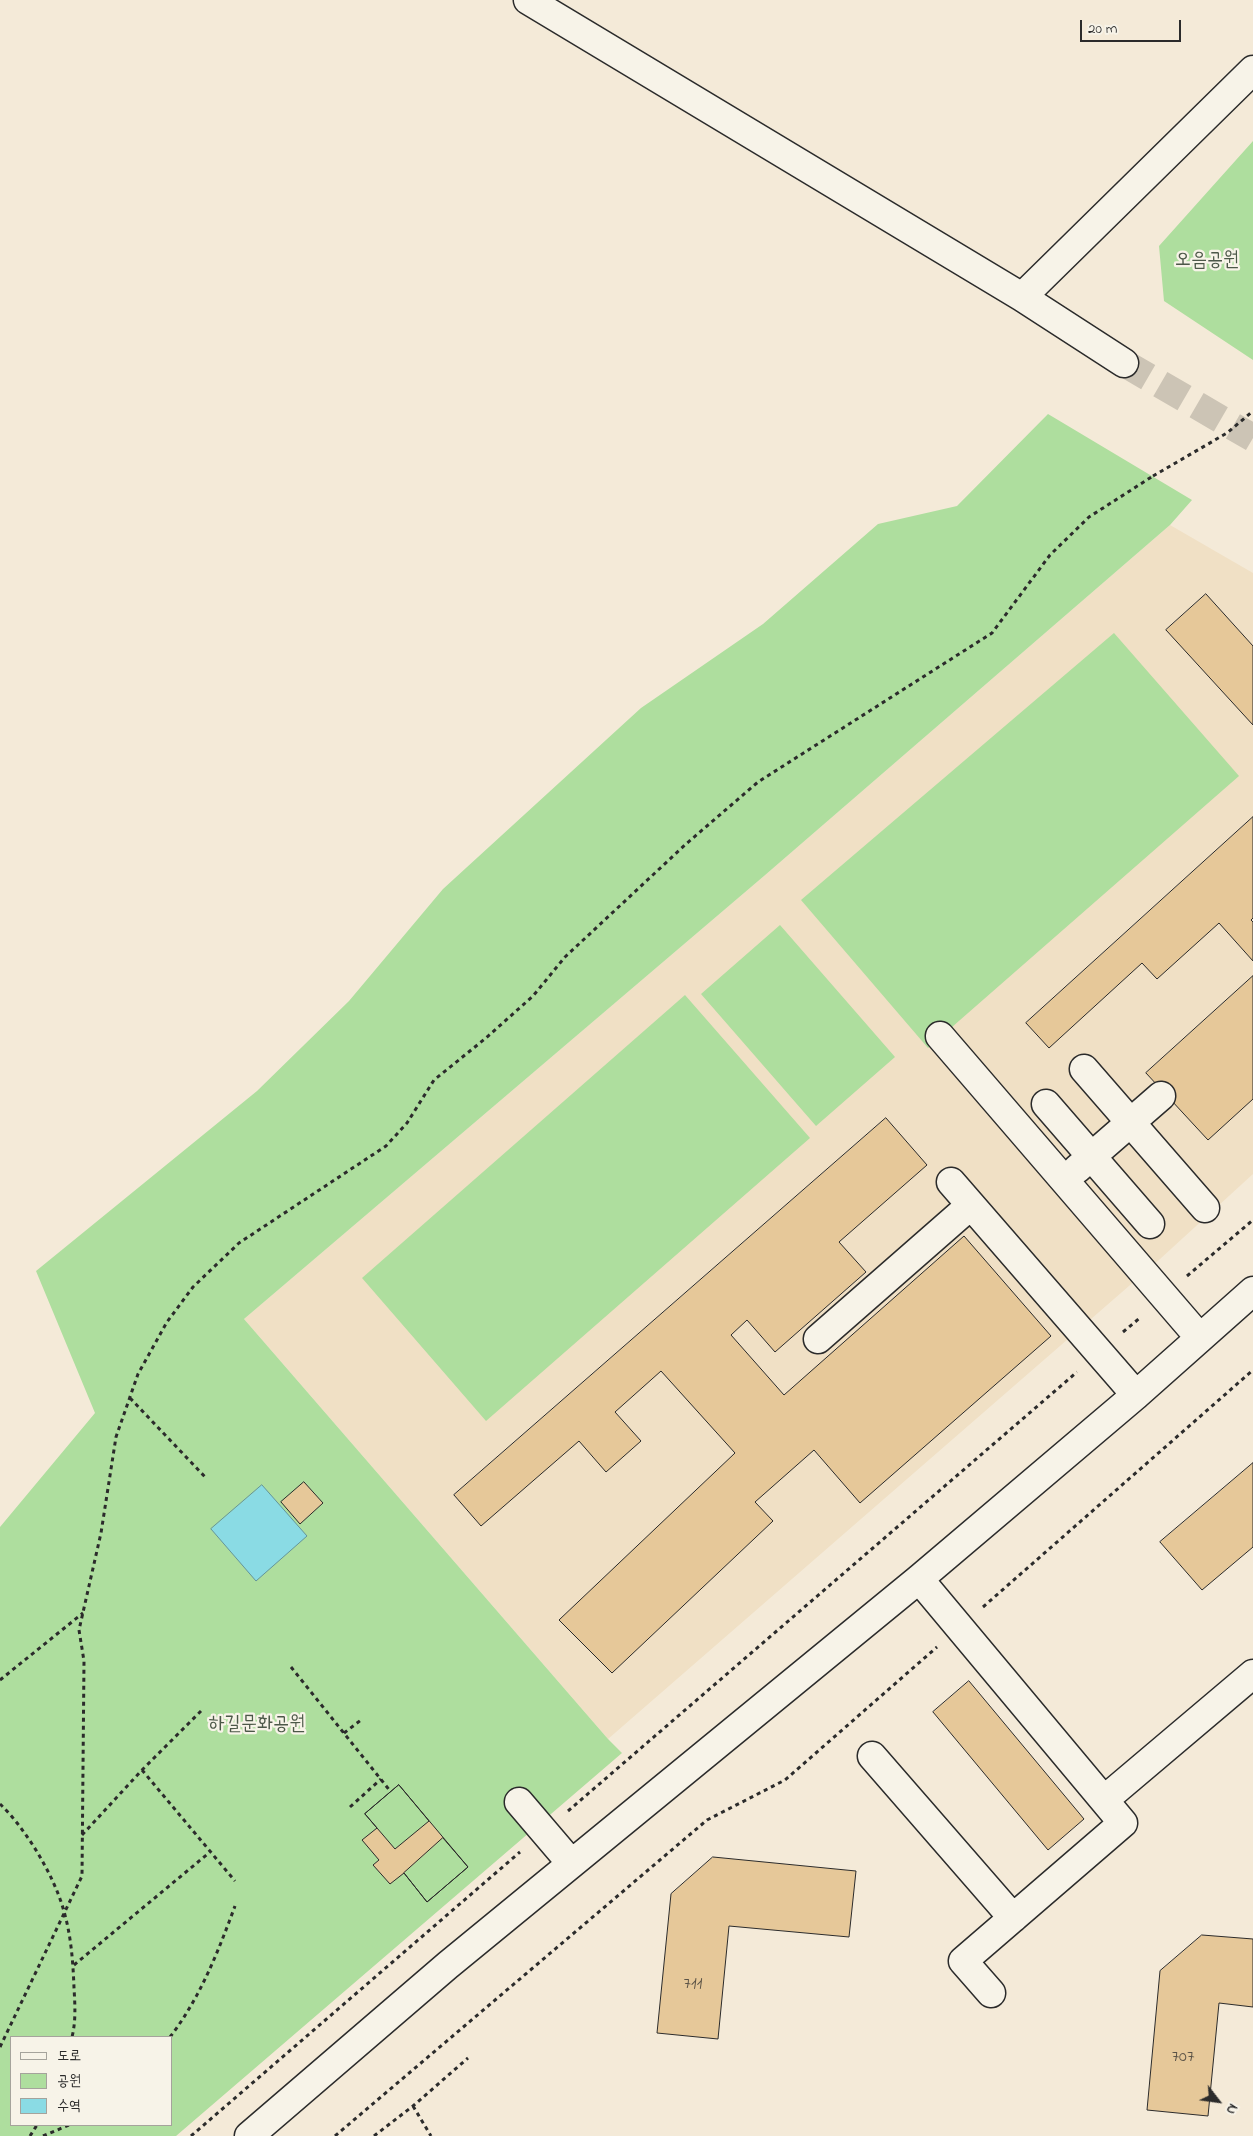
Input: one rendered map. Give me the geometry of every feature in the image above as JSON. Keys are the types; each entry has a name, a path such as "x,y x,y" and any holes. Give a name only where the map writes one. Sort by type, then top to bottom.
{"street":[{"path":"528,0 1022,296 1124,363"},
{"path":"1022,296 1253,70"},
{"path":"940,1036 1200,1338"},
{"path":"1084,1069 1205,1208"},
{"path":"1063,1181 1160,1096"},
{"path":"1046,1104 1150,1224"},
{"path":"951,1182 1136,1395"},
{"path":"818,1339 971,1205"},
{"path":"249,2136 434,1976 919,1579 1136,1395 1253,1291"},
{"path":"919,1579 1123,1823 963,1961 991,1994"},
{"path":"1104,1800 1253,1674"},
{"path":"872,1756 1012,1918"},
{"path":"519,1802 571,1863"}],"path":[{"path":"0,2047 82,1876 84,1661 79,1630 101,1532 116,1437 138,1374 167,1322 193,1287 239,1243 386,1146 407,1123 434,1080 486,1038 533,996 565,956 686,844 758,782 992,633 1050,555 1089,517 1153,476 1227,433 1253,410"},
{"path":"191,2136 1253,1220"},
{"path":"335,2136 707,1820 785,1780 1253,1370"},
{"path":"130,1398 207,1479"},
{"path":"0,1680 83,1613"},
{"path":"290,1667 391,1792"},
{"path":"82,1835 142,1770 201,1711"},
{"path":"344,1733 361,1720"},
{"path":"142,1770 235,1881"},
{"path":"350,1807 381,1780"},
{"path":"0,1804 24,1831 39,1855 64,1913 73,1965 76,2024 72,2036"},
{"path":"73,1965 210,1852"},
{"path":"171,2036 210,1970 236,1906"},
{"path":"374,2136 414,2106 468,2058"},
{"path":"414,2106 432,2136"},
{"path":"43,2136 67,2126"}],"shaded area":[{"path":"1170,525 1253,573 1253,1174 1160,1259 608,1739 244,1319 764,876"}],"green space":[{"name":"오음공원","path":"1253,141 1253,360 1164,301 1159,246"},
{"name":"하길문화공원","path":"1048,414 1192,500 1170,525 764,876 244,1319 622,1753 176,2136 0,2136 0,1527 95,1413 36,1271 257,1091 349,1001 443,889 641,708 763,624 878,524 957,506"},
{"path":"1114,633 1239,776 928,1048 801,900"},
{"path":"780,925 895,1057 816,1126 701,994"},
{"path":"685,995 810,1138 486,1421 362,1278"}],"water":[{"path":"262,1485 307,1536 256,1581 211,1529"}],"building":[{"path":"1206,594 1253,646 1253,725 1166,630"},
{"path":"1253,817 1253,918 1251,920 1253,922 1253,961 1219,923 1157,979 1142,963 1049,1048 1026,1023"},
{"path":"1253,976 1253,1099 1208,1140 1146,1073"},
{"path":"886,1118 927,1165 839,1242 866,1272 775,1352 747,1320 731,1335 784,1395 964,1236 1051,1336 860,1503 814,1450 755,1502 773,1521 612,1673 559,1620 735,1453 661,1371 615,1412 641,1441 606,1472 579,1441 481,1526 454,1495"},
{"path":"1253,1463 1253,1547 1202,1590 1160,1542"},
{"path":"304,1482 323,1503 300,1524 281,1502"},
{"path":"969,1681 1084,1819 1048,1850 933,1712"},
{"path":"399,1785 468,1867 427,1902 404,1873 390,1884 373,1865 379,1860 362,1840 377,1828 365,1814"},
{"path":"399,1785 429,1821 395,1849 365,1814"},
{"path":"443,1838 468,1867 427,1902 404,1873"},
{"path":"713,1857 856,1871 849,1937 729,1926 718,2039 657,2033 671,1894"},
{"path":"1202,1935 1253,1939 1253,2007 1219,2003 1208,2116 1147,2110 1160,1971"}],"tunnel":[{"path":"1124,363 1253,438"}]}
